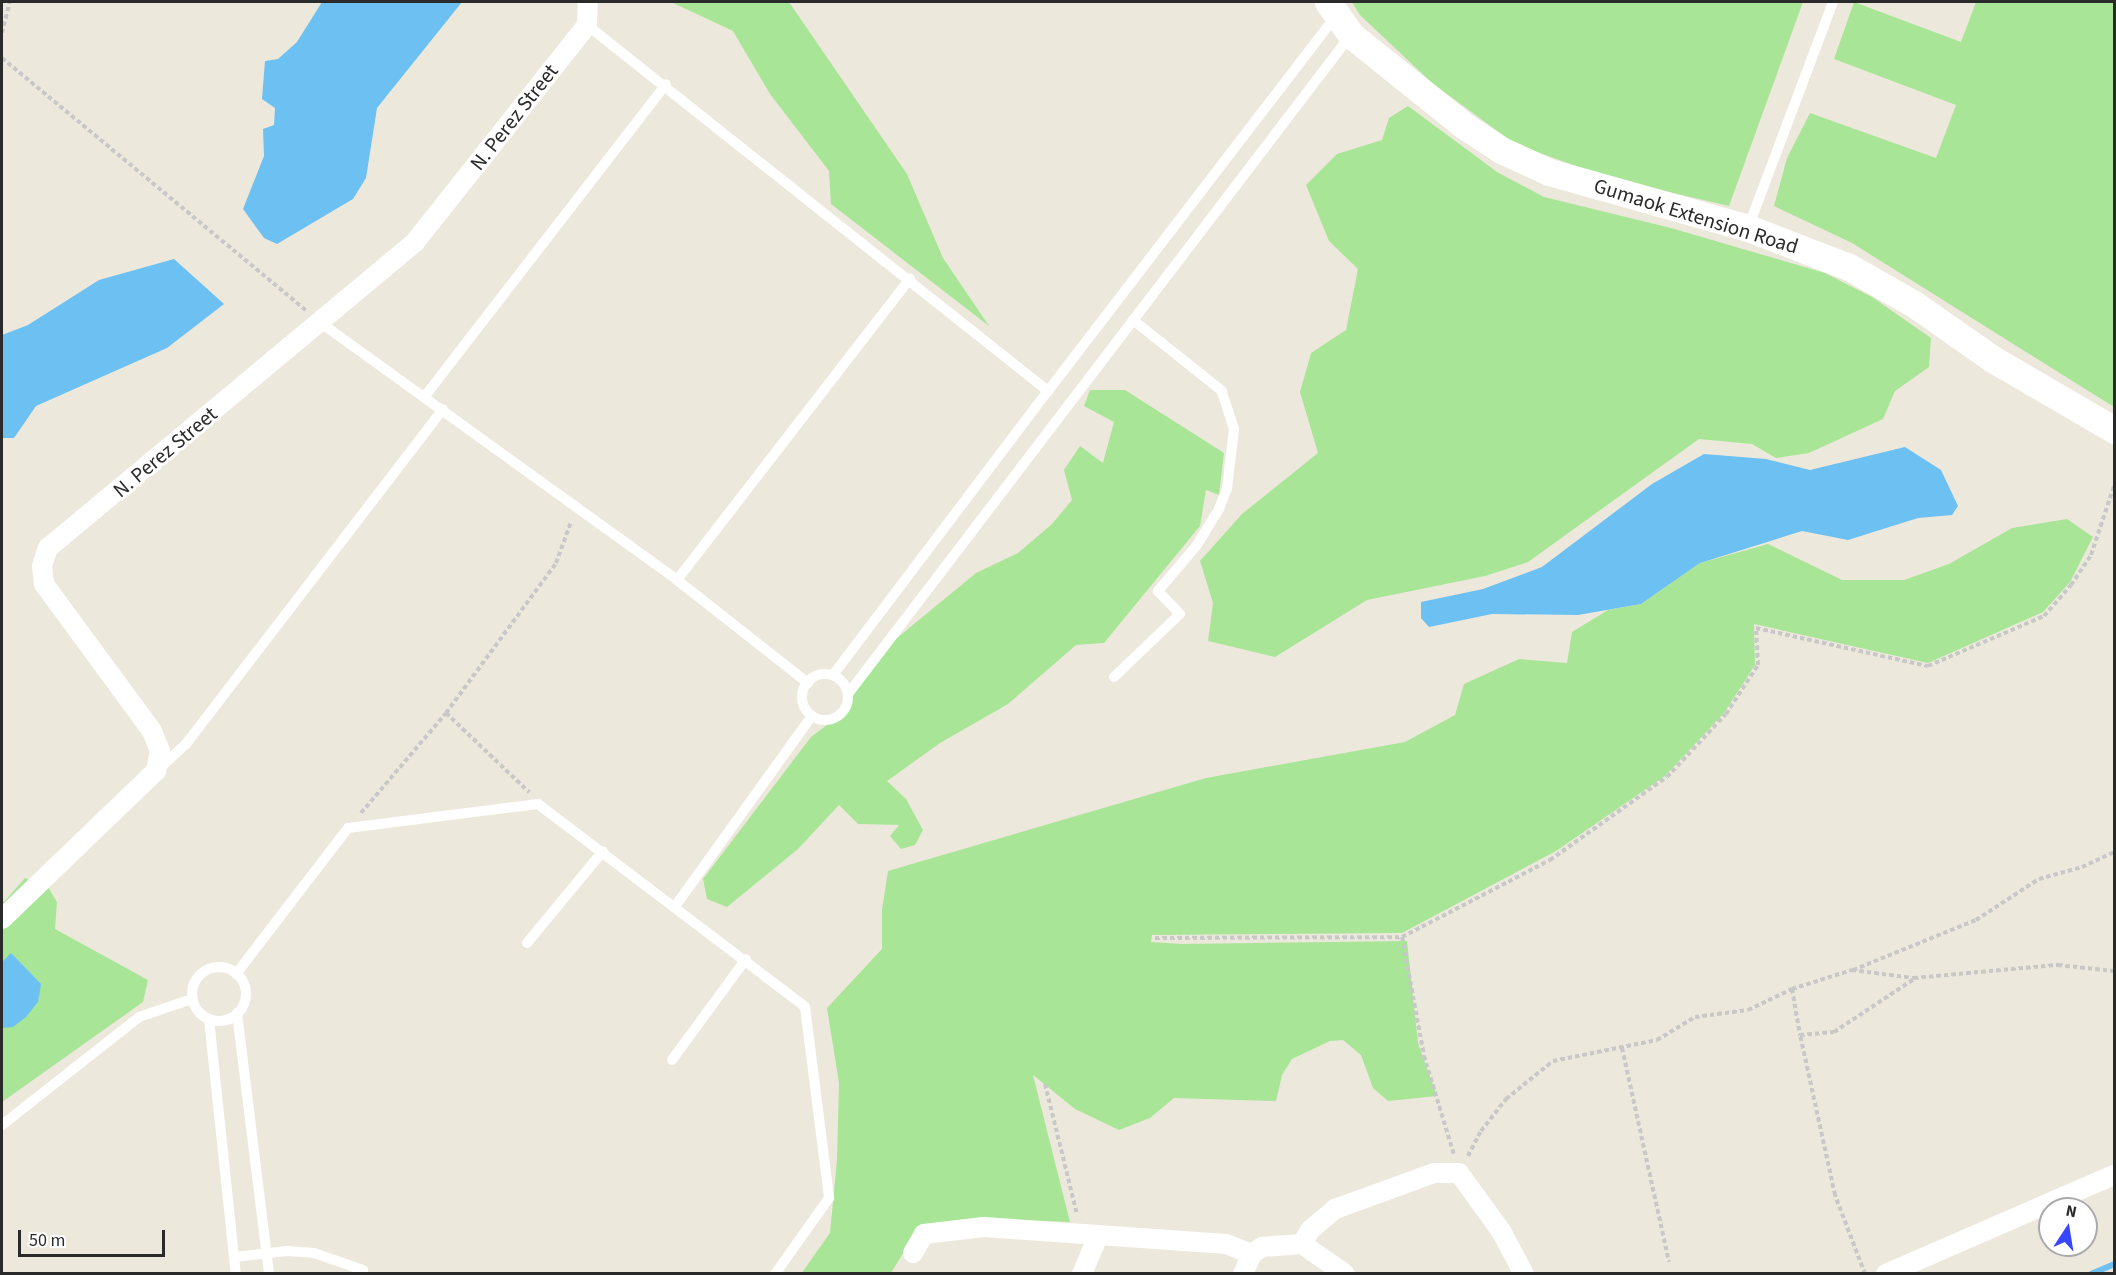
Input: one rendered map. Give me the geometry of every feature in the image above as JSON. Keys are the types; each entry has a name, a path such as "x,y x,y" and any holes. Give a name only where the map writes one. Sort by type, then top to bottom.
{"street":[{"path":"587,25 588,2"},
{"name":"Gumaok Extension Road","path":"1339,17 1466,127 1501,150 1549,172 1748,228 1850,267 1914,304 1991,358 2115,430"},
{"name":"N. Perez Street","path":"156,771 160,751 152,731 44,584 42,566 48,548 321,323 415,242 587,25"},
{"path":"2,919 156,771"},
{"path":"1302,1245 1310,1230 1335,1209 1434,1173 1459,1173 1501,1231 1524,1274"},
{"path":"1886,1274 2115,1175"},
{"path":"913,1253 924,1234 984,1227 1097,1238 1226,1244 1252,1254"},
{"path":"1082,1274 1097,1238"},
{"path":"1243,1274 1252,1254 1262,1247 1302,1245 1345,1274"}],"lane":[{"path":"1748,228 1833,2"},
{"path":"848,694 846,686 833,675 824,674 807,683 802,700 812,716 830,719 838,716 844,710 848,694 1133,320 1339,17"},
{"path":"833,675 1048,391 1339,17"},
{"path":"587,25 666,84 1048,391"},
{"path":"425,396 666,84"},
{"path":"677,580 909,278"},
{"path":"1114,677 1180,614 1158,591 1197,545 1219,509 1227,488 1234,429 1222,391 1133,320"},
{"path":"321,323 677,580 807,683"},
{"path":"156,771 186,744 443,409"},
{"path":"676,905 812,716"},
{"path":"236,974 348,828 538,804 676,905 805,1006 829,1198 775,1274"},
{"path":"527,943 603,851"},
{"path":"672,1060 746,959"},
{"path":"209,1019 224,1020 237,1013 243,1006 245,989 236,974 221,967 205,971 194,983 192,999 209,1019 236,1274"},
{"path":"2,1125 139,1017 192,999"},
{"path":"237,1013 269,1274"},
{"path":"235,1257 266,1252 314,1253 363,1270"}],"path":[{"path":"2,33 10,2"},
{"path":"2,58 321,323"},
{"path":"1155,938 1402,937 1550,860 1667,777 1726,714 1758,665 1756,628 1928,666 2044,616 2071,585 2091,555 2115,486"},
{"path":"348,828 446,713 556,563 577,507"},
{"path":"446,713 521,782 538,804"},
{"path":"1459,1173 1480,1131 1506,1099 1553,1061 1657,1040 1695,1017 1748,1010 1792,989 1852,970 1976,920 2039,879 2082,867 2115,852"},
{"path":"1402,937 1424,1056 1459,1173"},
{"path":"1852,970 1914,978 2058,965 2115,971"},
{"path":"1800,1035 1834,1032 1914,978"},
{"path":"1792,989 1835,1195 1864,1274"},
{"path":"1622,1048 1669,1262"},
{"path":"1045,1084 1080,1225 1083,1232 1097,1238"}],"green space":[{"path":"671,2 789,2 907,174 943,258 989,326 831,204 829,171 770,94 733,31"},
{"path":"1352,2 1803,2 1729,206 1609,178 1515,144 1432,83 1360,15"},
{"path":"1854,2 1961,42 1976,2 2114,2 2114,407 1852,243 1774,206 1787,158 1810,113 1936,158 1956,105 1834,59"},
{"path":"1408,106 1497,172 1544,197 1671,228 1825,273 1872,297 1931,338 1929,367 1895,391 1883,419 1809,453 1776,458 1752,444 1699,439 1528,562 1485,576 1367,600 1275,657 1208,641 1213,603 1200,561 1242,514 1318,453 1300,392 1311,353 1346,330 1358,269 1329,241 1306,185 1337,154 1382,140 1389,118"},
{"path":"1090,390 1125,390 1224,453 1219,495 1206,490 1200,526 1104,643 1076,645 1008,704 940,743 887,781 906,799 923,830 915,845 901,849 890,836 899,825 858,824 839,805 798,849 727,907 707,899 703,879 811,737 839,716 880,652 976,573 1018,553 1052,524 1072,500 1064,470 1080,446 1103,463 1114,422 1084,406"},
{"path":"2067,519 2093,537 2070,582 2043,612 1928,663 1754,624 1755,665 1724,713 1665,776 1556,851 1402,933 1152,935 1151,942 1182,944 1407,941 1418,1043 1437,1096 1388,1101 1373,1088 1361,1055 1343,1040 1330,1041 1292,1059 1282,1075 1276,1101 1174,1098 1150,1118 1119,1130 1075,1109 1033,1075 1070,1222 984,1219 919,1227 891,1273 801,1274 830,1233 837,1160 839,1083 827,1008 882,949 882,910 888,871 1206,778 1405,742 1455,715 1464,684 1519,659 1567,663 1572,632 1608,610 1641,604 1700,563 1768,544 1842,580 1904,580 1949,564 2012,528"},
{"path":"25,878 48,887 57,902 55,929 148,980 143,1002 2,1102 2,900 4,902"}],"water":[{"path":"322,2 462,2 377,108 366,178 353,199 277,244 264,238 243,209 264,156 263,129 274,125 275,108 262,99 265,61 278,59 297,42"},
{"path":"174,259 224,304 167,348 36,406 14,438 2,438 2,335 28,325 99,280"},
{"path":"1905,447 1941,470 1958,506 1952,515 1918,518 1848,540 1802,531 1700,563 1641,604 1578,615 1492,614 1429,627 1421,618 1421,602 1483,589 1542,567 1652,484 1704,454 1766,459 1810,470"},
{"path":"11,953 41,984 38,1002 26,1017 13,1027 2,1028 2,962"}],"waterway":[{"path":"2091,1274 2114,1264"}]}
